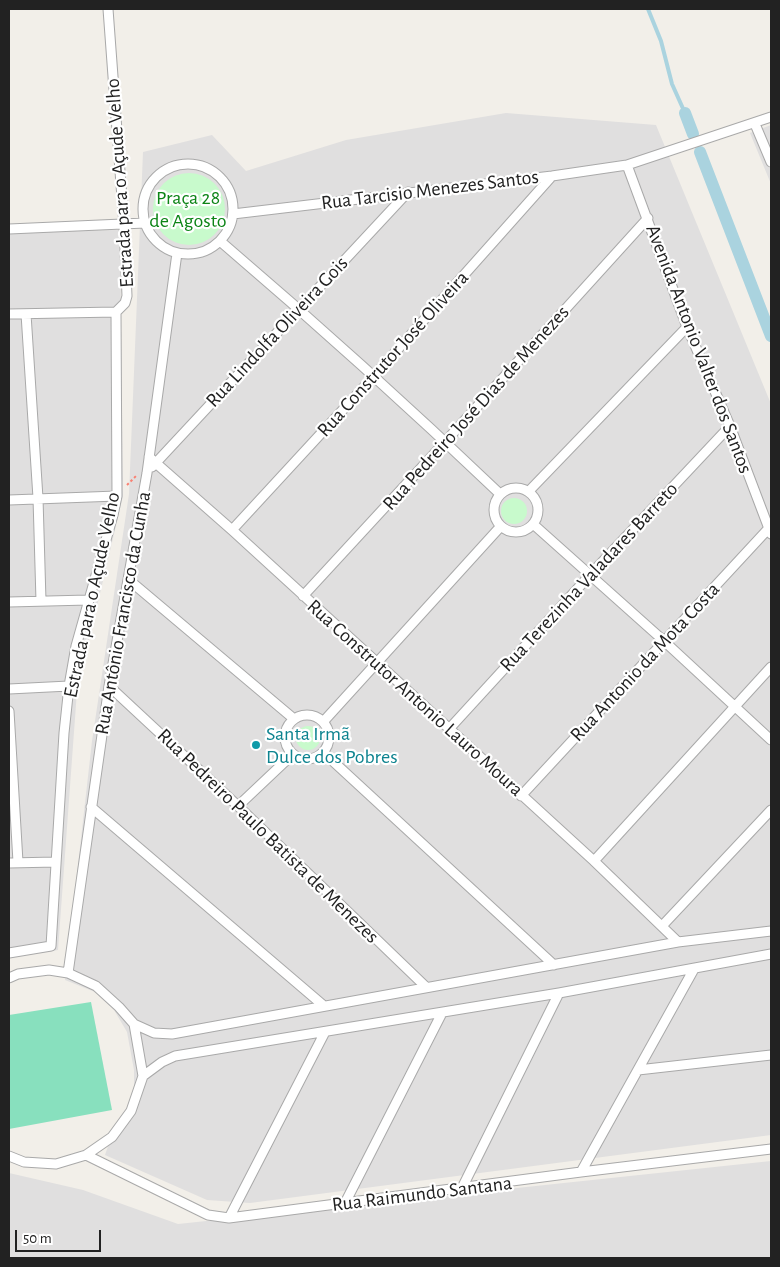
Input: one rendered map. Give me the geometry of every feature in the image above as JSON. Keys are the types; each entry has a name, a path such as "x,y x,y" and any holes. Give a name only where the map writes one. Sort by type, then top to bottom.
{"street":[{"name":"Estrada para o Açude Velho","path":"9,952 51,946 69,686 76,646 117,496 116,312 125,303 127,296 124,225 108,9"},
{"name":"Rua Tarcisio Menezes Santos","path":"233,214 552,176 628,165 755,124 771,117"},
{"path":"755,124 771,162"},
{"path":"190,163 204,167 217,174 226,186 232,199 233,214 228,229 220,241 207,250 192,254 177,253 166,249 157,242 145,223 142,208 145,194 152,181 162,171 176,165 190,163"},
{"name":"Avenida Antonio Valter dos Santos","path":"628,165 687,326 730,426 770,531"},
{"name":"Rua Construtor José Oliveira","path":"232,530 374,376 552,176"},
{"name":"Rua Lindolfa Oliveira Gois","path":"150,464 408,192"},
{"name":"Rua Pedreiro José Dias de Menezes","path":"303,596 648,218"},
{"path":"9,229 145,223"},
{"path":"220,241 299,308 500,494"},
{"name":"Rua Antônio Francisco da Cunha","path":"68,973 109,686 150,464 177,253"},
{"path":"9,314 116,312"},
{"path":"26,314 38,498 41,601"},
{"path":"529,492 687,326"},
{"name":"Rua Terezinha Valadares Barreto","path":"449,729 590,574 730,426"},
{"name":"Rua Construtor Antonio Lauro Moura","path":"150,464 232,530 594,861 678,942"},
{"path":"517,487 529,492 538,507 538,513 533,524 521,532 506,530 496,520 494,506 500,494 517,487"},
{"path":"9,500 117,496"},
{"path":"533,524 771,740"},
{"path":"323,722 501,526"},
{"name":"Rua Antonio da Mota Costa","path":"521,796 664,641 770,531"},
{"path":"129,580 294,720"},
{"path":"9,602 88,600"},
{"path":"594,861 771,667"},
{"path":"9,689 69,686"},
{"name":"Rua Pedreiro Paulo Batista de Menezes","path":"109,686 238,806 426,987"},
{"path":"9,711 14,863 56,862"},
{"path":"306,715 318,718 323,722 329,734 328,747 324,752 312,759 298,758 293,754 286,743 285,736 286,730 294,720 306,715"},
{"path":"324,752 554,965"},
{"path":"238,806 293,754"},
{"path":"91,807 324,1006"},
{"path":"662,926 771,810"},
{"path":"9,978 18,974 49,970 68,973 96,986 119,1006 134,1024 154,1033 172,1034 678,942 771,930"},
{"path":"142,1076 162,1062 175,1056 559,993 771,954"},
{"path":"581,1172 694,969"},
{"path":"462,1188 559,993"},
{"path":"345,1203 442,1013"},
{"path":"9,1156 24,1162 56,1164 86,1155 112,1137 131,1111 142,1076 134,1024"},
{"path":"229,1218 325,1032"},
{"path":"638,1070 771,1055"},
{"name":"Rua Raimundo Santana","path":"86,1155 208,1216 229,1218 771,1149"}],"path":[{"path":"117,496 150,464"}],"shaded area":[{"path":"506,113 656,125 771,404 771,1135 250,1203 207,1200 105,1155 116,1123 127,1108 134,1087 134,1070 127,1032 114,1010 95,992 65,980 92,741 129,494 143,152 212,135 246,171 346,140"},
{"path":"771,125 771,184 750,133"},
{"path":"120,230 123,496 77,691 58,950 9,958 9,231"},
{"path":"771,1161 771,1258 9,1258 9,1173 83,1190 178,1224"}],"green space":[{"name":"Praça 28 de Agosto","path":"189,173 209,179 219,189 225,209 219,229 209,239 189,245 169,239 159,229 153,209 159,189 169,179"},
{"path":"514,498 523,502 527,511 523,520 514,524 505,520 501,511 505,502"},
{"path":"308,726 317,729 320,738 317,747 308,750 299,747 296,738 299,729"},
{"path":"91,1002 112,1110 9,1129 9,1015"}],"waterway":[{"path":"648,9 661,41 672,84 685,113"},
{"path":"685,113 693,134"},
{"path":"700,152 771,336"}],"place":[{"name":"Santa Irmã Dulce dos Pobres","path":"256,745"}]}
